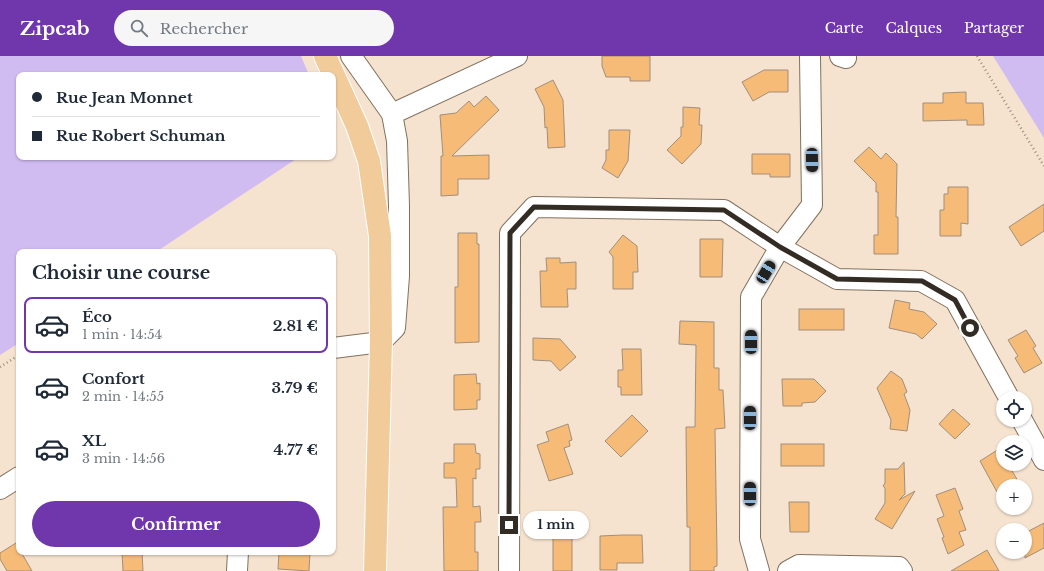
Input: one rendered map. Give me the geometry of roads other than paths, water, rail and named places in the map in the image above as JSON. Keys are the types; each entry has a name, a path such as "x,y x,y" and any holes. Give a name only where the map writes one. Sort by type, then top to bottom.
{"main road":[{"path":"325,56 332,72"},
{"path":"336,80 352,114 369,161 380,236 381,342 375,571"}],"street":[{"path":"336,348 381,342 395,328 399,276 397,141 392,114 351,56"},
{"path":"392,114 517,56"},
{"path":"759,571 750,539 751,297 780,247 812,205 810,56"},
{"path":"509,571 510,233 534,207 724,210 780,247 837,279 922,281 955,300 1005,391"},
{"path":"1026,427 1044,460"},
{"path":"0,489 16,479"},
{"path":"237,571 238,555"},
{"path":"788,571 799,565 899,568 902,571"}]}
